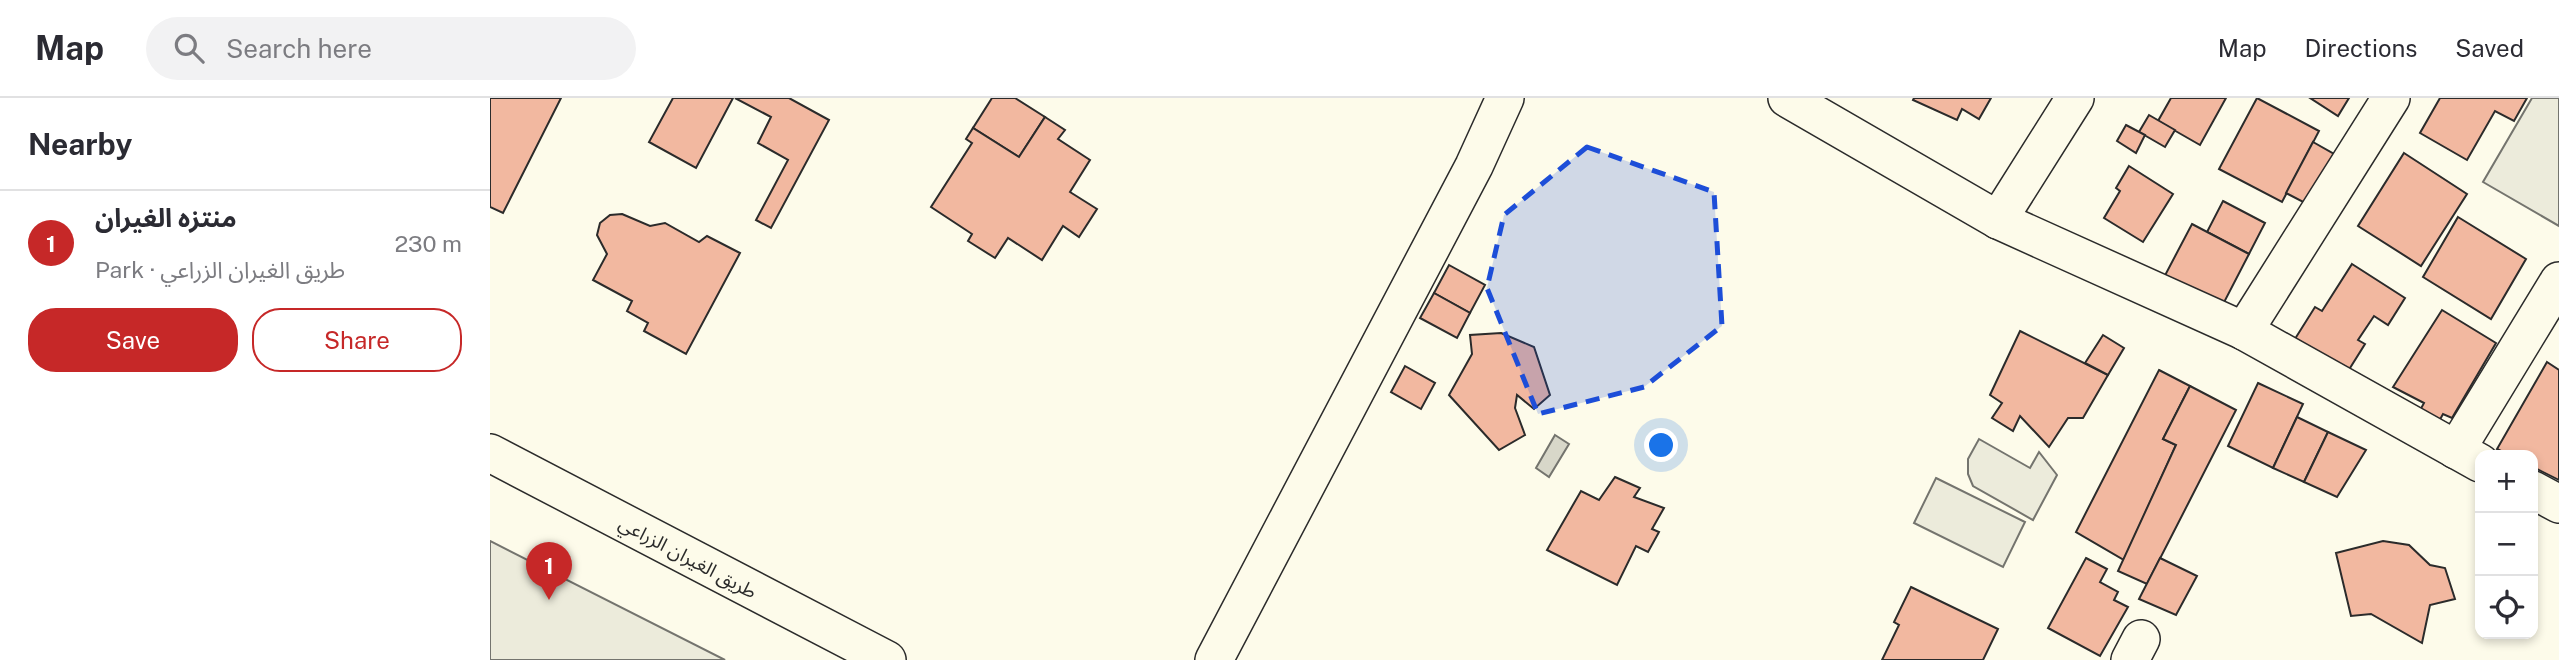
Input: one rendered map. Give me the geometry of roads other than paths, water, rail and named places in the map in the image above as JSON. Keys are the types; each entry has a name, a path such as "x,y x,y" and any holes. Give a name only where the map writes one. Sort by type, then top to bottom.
{"street":[{"path":"1214,660 1474,166 1505,98"},
{"path":"1787,98 1998,220 2244,331 2468,456 2559,281"},
{"path":"1998,220 2075,98"},
{"path":"2244,331 2391,98"},
{"name":"طريق الغيران الزراعي","path":"490,453 887,660"},
{"path":"2538,493 2559,504"}],"place":[{"name":"منتزه الغيران","path":"549,600"}]}
